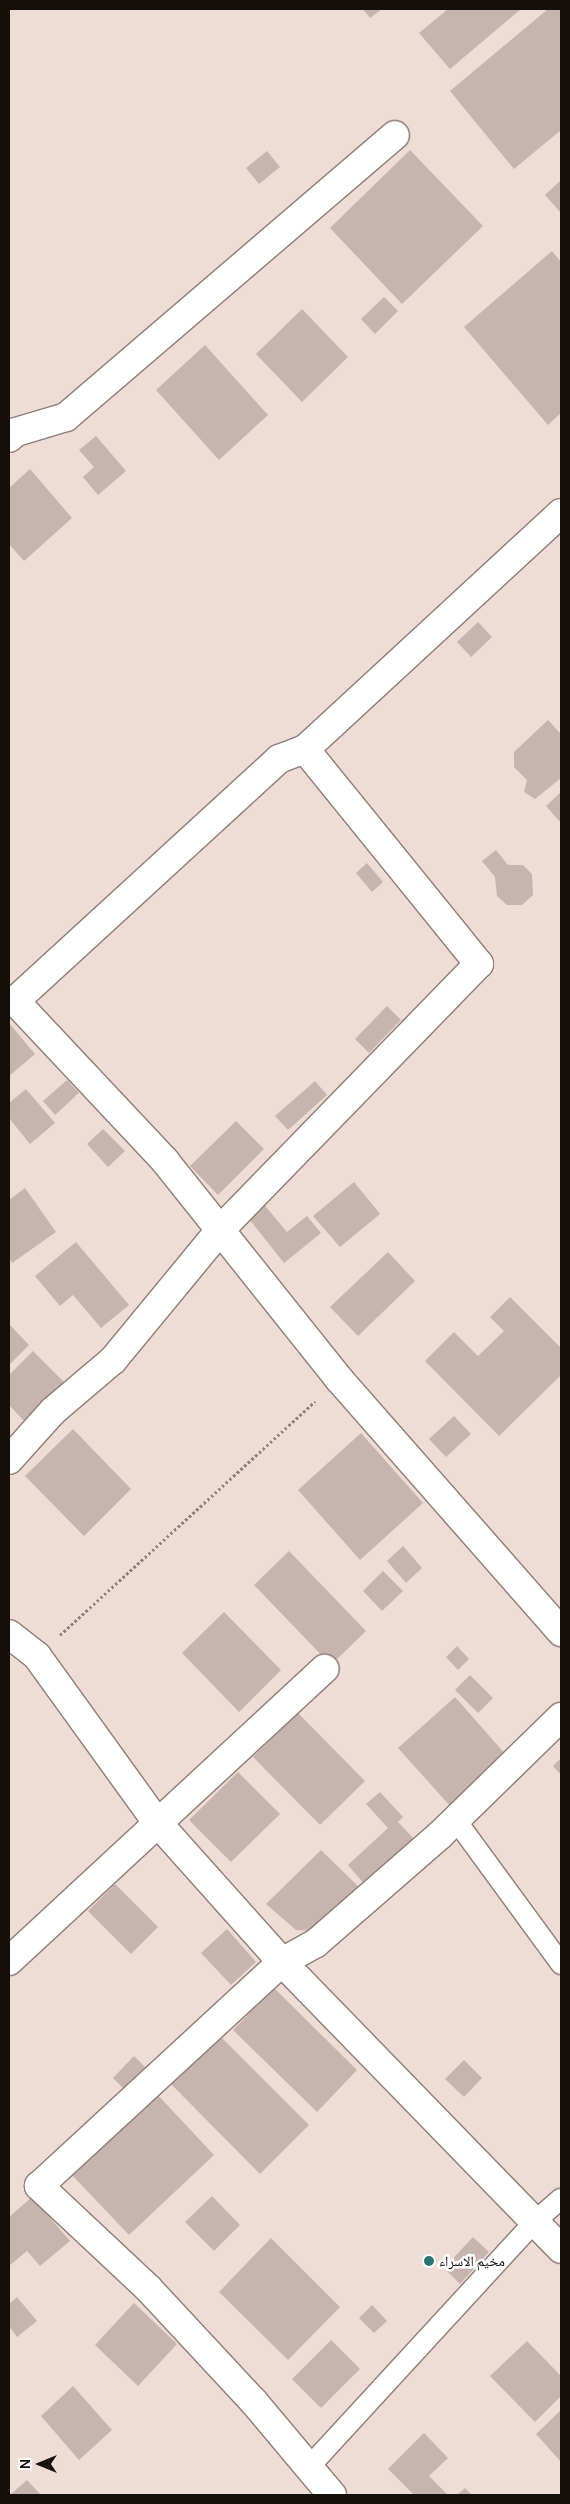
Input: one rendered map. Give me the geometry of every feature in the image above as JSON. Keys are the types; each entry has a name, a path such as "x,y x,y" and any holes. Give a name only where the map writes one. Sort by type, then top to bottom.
{"street":[{"path":"9,438 16,432 66,417 395,135"},
{"path":"561,513 305,749 279,759 15,1001 116,1107 221,1229 339,1379 561,1632"},
{"path":"9,1460 53,1411 113,1360 221,1229 479,964 305,749"},
{"path":"9,1634 36,1656 156,1822 282,1962 533,2223 561,2249"},
{"path":"9,1961 156,1822 324,1669"},
{"path":"332,2495 149,2289 39,2186 282,1962 315,1944 456,1819 561,1717"}],"lane":[{"path":"456,1819 561,1964"},
{"path":"309,2467 533,2223 561,2199"}],"path":[{"path":"36,1656 339,1379"}],"building":[{"path":"363,9 382,9 370,18"},
{"path":"448,9 521,9 450,69 419,33"},
{"path":"548,9 561,10 561,130 514,169 450,91"},
{"path":"410,150 483,226 402,304 330,228"},
{"path":"267,151 280,167 259,184 246,168"},
{"path":"561,180 561,213 545,195"},
{"path":"552,251 561,262 561,413 548,425 464,327"},
{"path":"384,297 398,311 375,334 361,319"},
{"path":"302,309 348,357 302,402 256,354"},
{"path":"205,345 268,415 219,460 156,390"},
{"path":"96,436 126,471 98,495 83,477 94,467 79,450"},
{"path":"30,469 72,518 24,561 9,544 9,488"},
{"path":"478,622 492,637 471,657 457,642"},
{"path":"548,720 561,734 561,778 535,799 524,792 527,780 514,767 514,752"},
{"path":"561,792 561,823 546,806"},
{"path":"496,850 508,865 523,865 532,874 533,895 522,905 507,905 497,896 495,877 482,861"},
{"path":"367,863 383,882 372,892 356,873"},
{"path":"387,1006 401,1020 369,1053 355,1039"},
{"path":"9,1023 35,1054 9,1076"},
{"path":"67,1080 79,1093 55,1115 43,1101"},
{"path":"315,1081 327,1095 288,1130 275,1116"},
{"path":"26,1089 55,1123 30,1144 9,1118 9,1103"},
{"path":"236,1121 264,1149 218,1195 190,1166"},
{"path":"103,1129 125,1151 108,1167 87,1144"},
{"path":"354,1182 380,1214 340,1247 313,1216"},
{"path":"25,1188 56,1232 12,1263 9,1258 9,1200"},
{"path":"261,1201 287,1232 307,1216 321,1233 284,1263 245,1214"},
{"path":"76,1242 129,1305 101,1328 73,1295 60,1306 35,1276"},
{"path":"388,1252 415,1281 358,1336 330,1307"},
{"path":"510,1297 561,1348 561,1375 499,1436 425,1361 454,1332 478,1356 504,1331 490,1317"},
{"path":"9,1324 29,1345 9,1365"},
{"path":"33,1351 67,1385 27,1424 9,1405 9,1375"},
{"path":"454,1416 471,1434 446,1457 429,1439"},
{"path":"73,1429 131,1489 84,1536 25,1476"},
{"path":"361,1433 423,1503 360,1560 298,1490"},
{"path":"403,1546 422,1568 406,1583 387,1561"},
{"path":"289,1551 366,1631 331,1665 254,1585"},
{"path":"383,1571 403,1591 382,1611 363,1591"},
{"path":"224,1612 281,1670 239,1712 182,1653"},
{"path":"457,1646 469,1659 458,1670 446,1657"},
{"path":"470,1675 493,1698 478,1713 455,1690"},
{"path":"455,1697 507,1756 451,1807 398,1748"},
{"path":"298,1713 365,1781 320,1825 253,1757"},
{"path":"561,1758 561,1775 553,1766"},
{"path":"238,1772 280,1814 231,1862 189,1820"},
{"path":"380,1792 403,1817 398,1822 415,1840 365,1885 348,1865 388,1828 366,1804"},
{"path":"321,1850 364,1892 311,1931 296,1930 266,1904"},
{"path":"115,1884 158,1927 131,1954 88,1911"},
{"path":"227,1929 256,1962 231,1985 201,1953"},
{"path":"274,1988 357,2070 317,2112 233,2030"},
{"path":"216,2032 309,2125 260,2174 168,2081"},
{"path":"134,2056 151,2073 129,2094 113,2078"},
{"path":"464,2060 482,2078 464,2097 445,2079"},
{"path":"155,2092 214,2155 129,2235 70,2173"},
{"path":"212,2196 240,2225 214,2251 185,2222"},
{"path":"32,2197 70,2241 40,2266 27,2251 9,2266 9,2217"},
{"path":"473,2237 489,2252 460,2284 444,2268"},
{"path":"271,2238 340,2307 288,2360 219,2292"},
{"path":"17,2297 37,2321 17,2337 9,2326 9,2304"},
{"path":"134,2303 177,2344 138,2386 95,2345"},
{"path":"372,2305 387,2321 374,2333 359,2318"},
{"path":"331,2340 360,2369 321,2408 292,2379"},
{"path":"527,2341 561,2376 561,2396 535,2422 490,2376"},
{"path":"73,2386 112,2430 79,2460 41,2416"},
{"path":"561,2410 561,2462 536,2434"},
{"path":"424,2433 448,2458 429,2476 448,2495 414,2495 388,2469"},
{"path":"27,2480 41,2495 10,2495"},
{"path":"465,2488 472,2495 457,2495"}],"place":[{"name":"مخيم الاسراء","path":"429,2261"}]}
